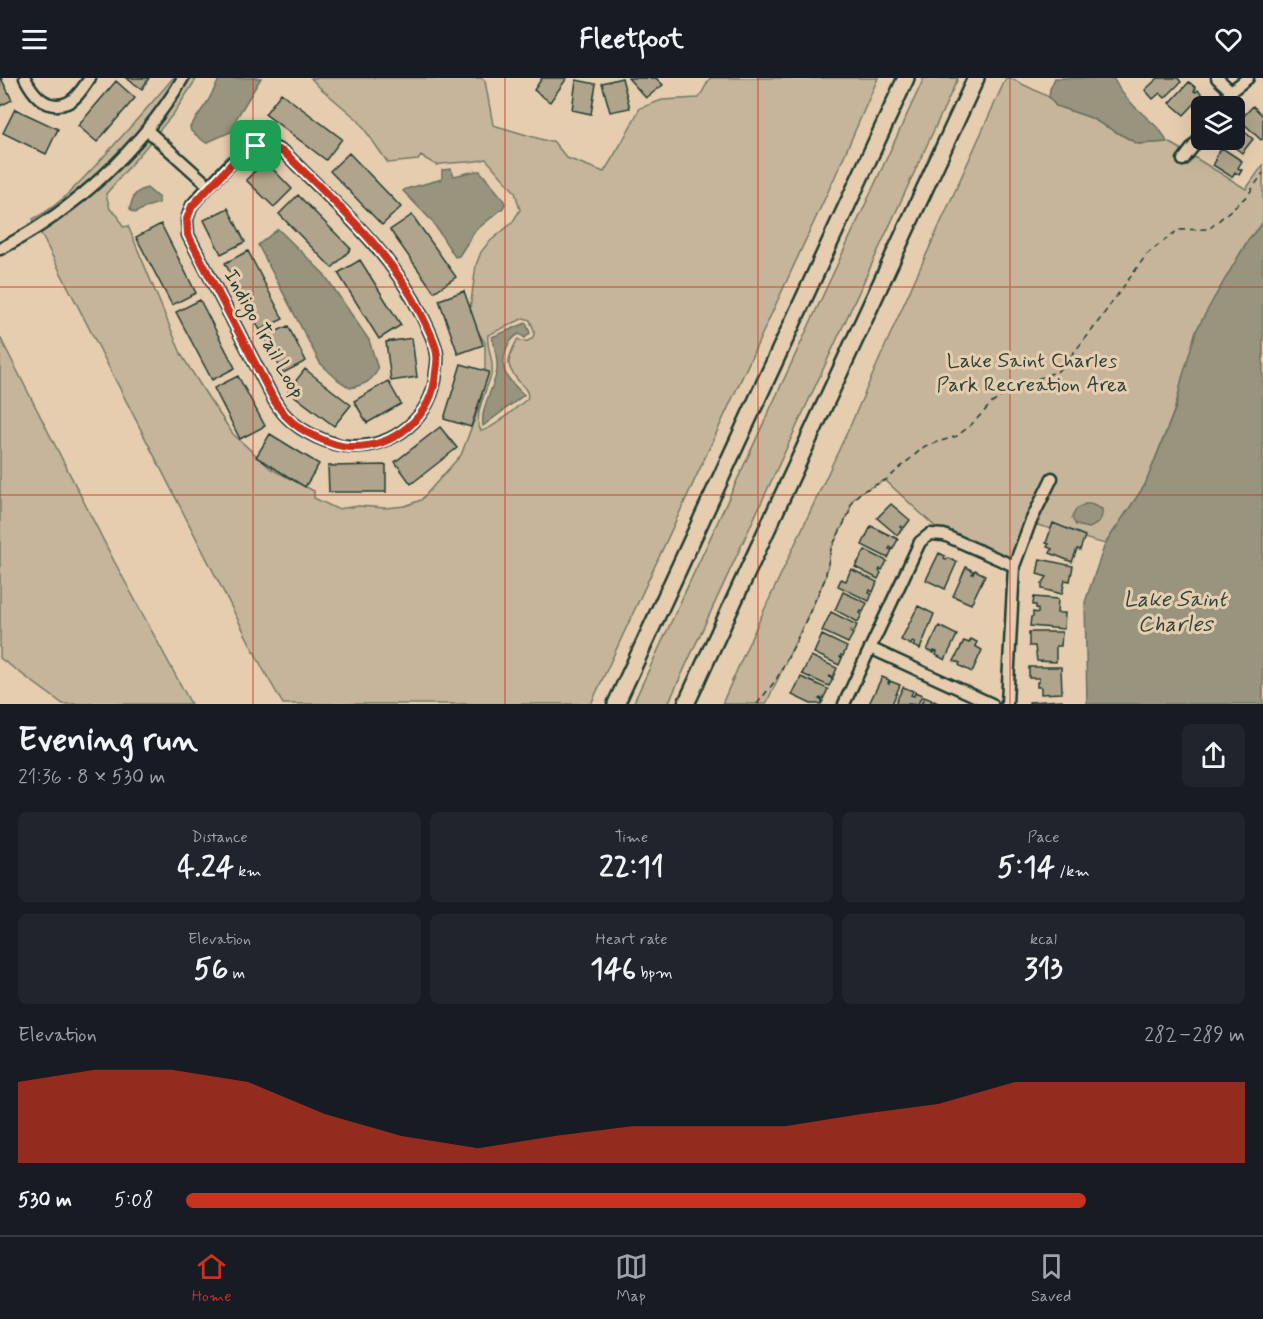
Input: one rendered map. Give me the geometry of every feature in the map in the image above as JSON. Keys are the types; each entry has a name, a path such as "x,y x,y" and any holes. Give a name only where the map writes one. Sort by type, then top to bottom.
{"highway":[{"path":"616,704 906,78"},
{"path":"686,704 976,78"}],"street":[{"path":"25,78 31,90 42,101 55,104 68,103 90,78"},
{"path":"0,249 26,236 67,206 107,172 147,130 183,78"},
{"path":"1217,78 1231,91"},
{"path":"1227,96 1248,78"},
{"path":"147,130 209,186"},
{"name":"Indigo Trail Loop","path":"256,146 271,147 285,153 378,248 416,302 438,355 436,380 430,399 421,415 406,429 392,438 374,444 348,447 303,430 288,418 274,400 188,235 187,219 192,206 209,186 244,151 256,146"},
{"path":"1183,160 1191,149"},
{"path":"1007,704 1014,566 1030,523 1052,478"},
{"path":"844,704 920,542 930,534 944,535 1014,566"},
{"path":"870,648 992,704"}],"path":[{"path":"757,704 776,680 796,642 825,579 831,549 849,513 852,501 861,492 886,480 925,446 957,436 992,403 1018,386 1058,371 1090,333 1147,254 1178,230 1209,230 1248,195 1263,173"}],"green space":[{"path":"173,78 177,78 163,100 114,158 35,222 33,219 59,202 82,180"},
{"path":"189,78 197,78 174,113 158,132 155,129"},
{"path":"311,78 482,78 485,81 493,125 553,141 567,158 604,172 640,108 662,100 699,98 710,78 878,78 838,170 591,704 283,704 40,232 111,177 147,138 151,141 106,194 110,209 118,216 123,227 128,226 182,356 233,434 271,469 314,491 314,498 337,509 359,506 386,508 405,506 421,500 461,455 481,402 485,372 485,343 469,317 476,265 481,252 488,243 512,223 520,210 515,192 486,159 436,165 421,156 418,160 388,163 358,120","holes":["524,318 530,320 534,331 532,339 528,341 518,339 509,358 510,368 526,391 527,399 499,422 481,431 479,410 492,372 488,335"]},
{"path":"924,78 958,78 668,704 633,704"},
{"name":"Lake Saint Charles Park Recreation Area","path":"1006,78 1049,97 1056,106 1089,117 1138,144 1167,142 1176,146 1246,189 1263,165 1263,222 1248,240 1196,331 1174,411 1145,485 1105,544 1030,523 1014,566 944,535 885,480 861,492 852,501 849,513 831,549 825,579 766,704 722,704 851,424"},
{"path":"0,337 114,561 191,704 63,704 0,658"}],"water":[{"path":"220,78 261,78 236,119 235,130 206,143 191,131 190,127"},
{"path":"1055,78 1113,78 1136,108 1160,130 1167,142 1138,144 1089,117 1056,106 1049,97"},
{"path":"451,169 454,176 480,171 505,204 475,231 459,256 455,257 432,221 403,191 442,179 442,170"},
{"path":"147,188 159,198 159,203 135,213 131,211 135,195"},
{"name":"Lake Saint Charles","path":"1263,222 1263,704 1087,704 1085,602 1105,544 1145,485 1176,407 1196,331 1248,240"},
{"path":"278,229 324,274 369,340 378,369 367,382 350,388 320,363 258,245"},
{"path":"526,323 530,333 525,338 519,334 511,341 504,361 506,375 524,395 483,426 485,405 497,370 492,337"},
{"path":"1085,504 1102,509 1099,521 1089,528 1076,525 1072,518 1076,509"}],"building":[{"path":"0,78 12,100 0,106"},
{"path":"126,78 149,78 142,89"},
{"path":"542,78 567,78 550,102 534,90"},
{"path":"622,78 630,108 610,112 602,83"},
{"path":"628,78 656,78 663,85 646,98"},
{"path":"1158,78 1178,78 1181,82 1165,98 1160,93 1153,99 1145,90"},
{"path":"576,80 596,84 591,114 572,110"},
{"path":"116,81 135,98 97,142 78,126"},
{"path":"1189,82 1196,88 1194,91 1198,90 1203,95 1191,96 1191,108 1184,115 1170,103"},
{"path":"281,93 342,139 326,160 265,114"},
{"path":"1253,106 1263,116 1263,138 1261,140 1245,125 1245,115"},
{"path":"15,109 58,129 46,154 3,133"},
{"path":"1245,132 1253,139 1245,149"},
{"path":"1220,150 1225,150 1242,161 1238,168 1242,170 1239,175 1235,172 1232,177 1213,165"},
{"path":"349,153 401,207 382,225 330,171"},
{"path":"265,161 292,189 274,207 246,180"},
{"path":"298,195 351,249 332,268 279,214"},
{"path":"228,208 245,242 221,254 204,220"},
{"path":"412,215 456,277 434,292 390,230"},
{"path":"161,224 196,293 172,305 136,237"},
{"path":"248,251 283,319 260,330 225,263"},
{"path":"360,260 401,325 379,339 338,273"},
{"path":"464,291 483,345 458,354 439,300"},
{"path":"200,300 235,368 212,380 176,312"},
{"path":"288,326 306,361 283,373 264,337"},
{"path":"412,338 417,377 391,381 386,342"},
{"path":"461,364 489,372 471,427 444,419"},
{"path":"305,369 351,405 334,426 288,391"},
{"path":"238,376 265,426 240,439 214,388"},
{"path":"388,381 401,404 367,423 354,401"},
{"path":"440,427 457,448 411,484 395,462"},
{"path":"270,434 319,464 305,487 256,457"},
{"path":"386,465 386,492 329,492 328,466"},
{"path":"891,504 910,520 904,528 900,527 902,529 897,535 877,518"},
{"path":"1053,523 1085,536 1072,562 1050,553 1052,549 1047,547 1049,544 1046,543"},
{"path":"871,526 898,539 893,549 890,547 889,549 892,550 888,558 862,545"},
{"path":"865,550 887,561 879,571 881,573 878,579 855,567"},
{"path":"939,553 945,556 946,560 948,558 957,562 945,589 926,580"},
{"path":"1040,559 1073,566 1070,581 1065,580 1062,594 1042,589 1042,584 1047,577 1037,574"},
{"path":"966,567 973,571 972,574 975,570 985,575 971,604 953,596"},
{"path":"851,569 877,582 873,592 870,590 869,593 872,594 869,601 838,586 841,579 846,581"},
{"path":"843,592 867,603 863,612 860,613 862,614 858,622 835,610"},
{"path":"1034,597 1058,599 1057,613 1065,613 1064,629 1030,626 1033,612 1038,613 1036,605 1033,605"},
{"path":"918,606 934,614 920,649 913,646 915,643 912,642 911,645 901,640"},
{"path":"831,612 857,625 854,632 851,630 850,632 853,634 848,643 822,631"},
{"path":"939,626 957,635 945,660 936,655 937,652 927,650"},
{"path":"1029,632 1062,632 1061,646 1056,646 1056,662 1037,661 1035,646 1029,646"},
{"path":"822,635 847,647 843,656 840,657 842,658 839,665 814,653"},
{"path":"971,639 977,642 975,646 982,650 972,672 954,661 964,641 969,643"},
{"path":"811,656 837,668 833,677 829,677 833,679 829,686 802,674"},
{"path":"1029,667 1061,667 1062,693 1041,694 1041,687 1037,687 1039,678 1029,678"},
{"path":"801,677 828,689 823,699 819,699 823,701 821,704 811,704 792,695"},
{"path":"882,677 889,680 889,684 890,681 900,685 892,704 869,704"},
{"path":"903,687 913,691 911,695 914,696 915,692 922,695 918,704 895,704"},
{"path":"924,697 932,700 933,703 934,701 940,704 921,704"},
{"path":"1062,700 1062,704 1029,704 1029,702"}],"route":[{"path":"256,146 271,147 285,153 378,248 416,302 431,334 438,355 436,380 430,399 421,415 392,438 374,444 348,447 303,430 288,418 274,400 188,235 187,219 192,206 244,151 256,146"}]}
